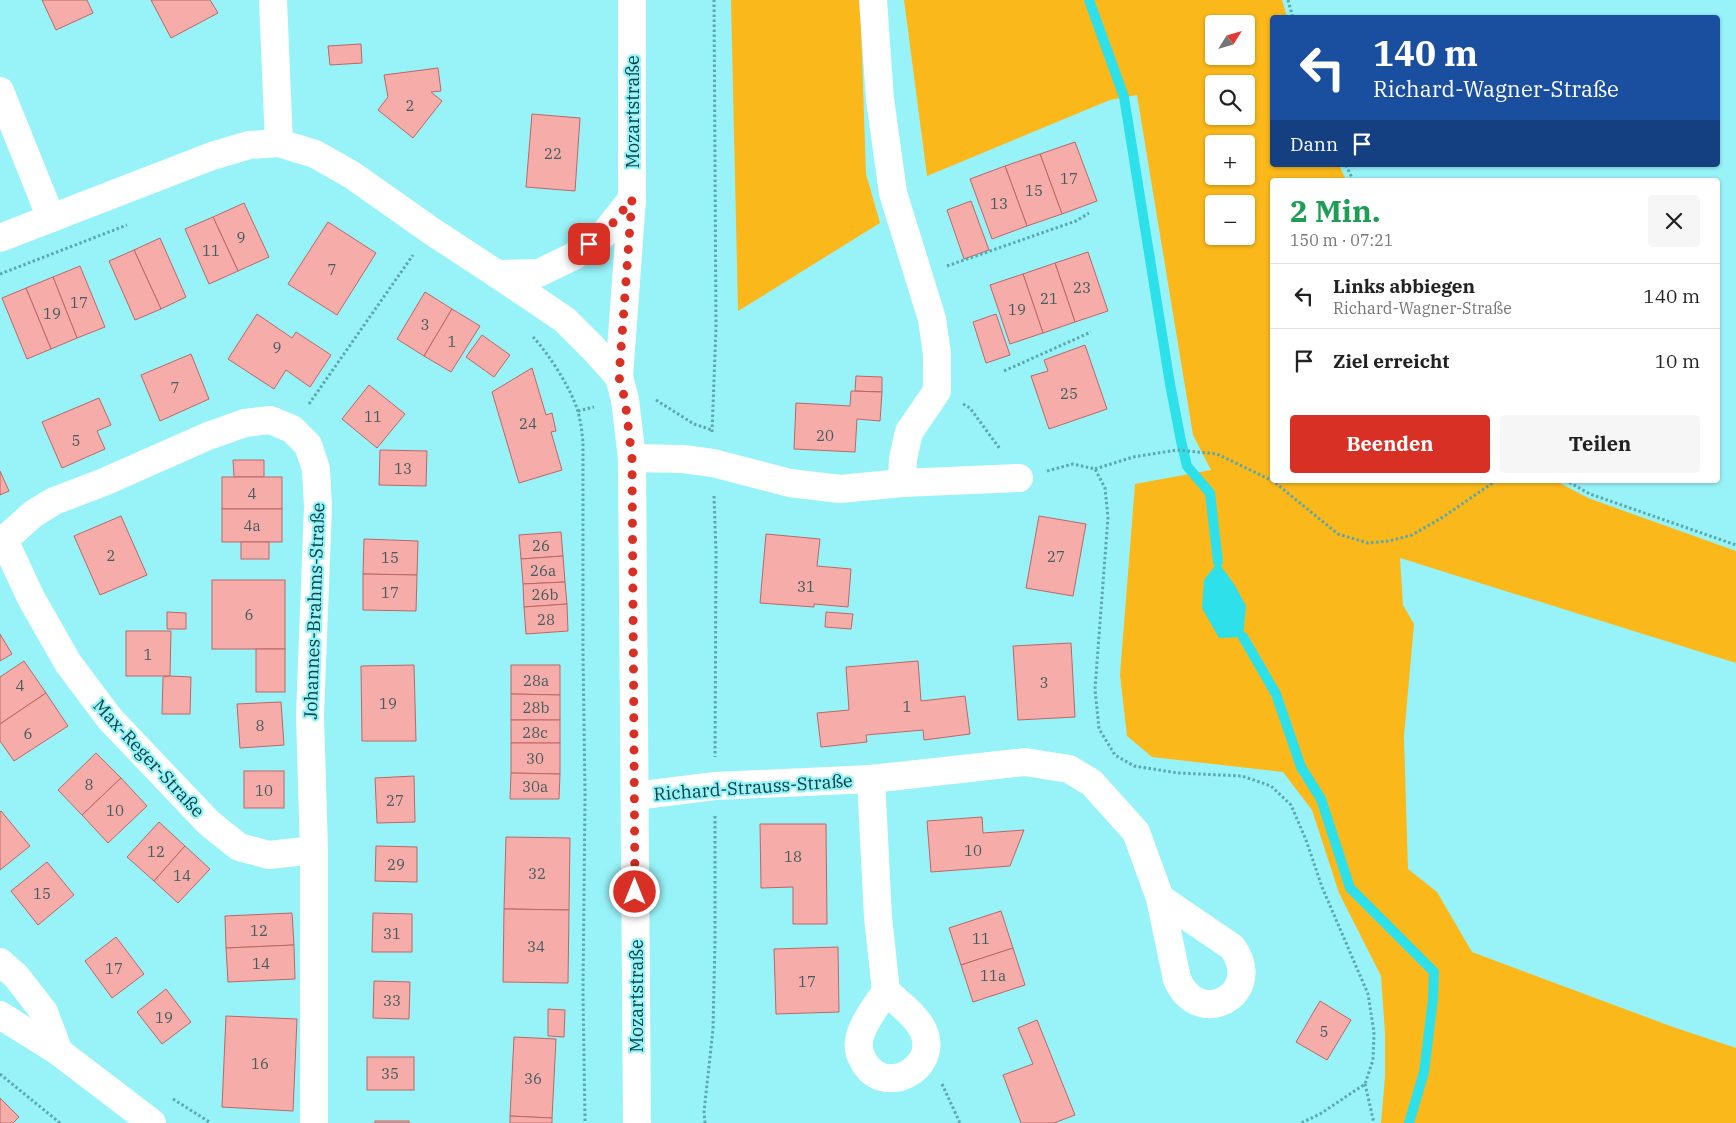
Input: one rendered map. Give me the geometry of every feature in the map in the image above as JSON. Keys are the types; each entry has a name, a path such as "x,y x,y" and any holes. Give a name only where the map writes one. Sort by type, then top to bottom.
{"street":[{"path":"273,0 279,143"},
{"name":"Mozartstraße","path":"632,0 632,199 622,388 632,458 637,1123"},
{"path":"873,0 880,100 893,193 932,319 936,345 937,391 909,432 903,460 902,482"},
{"path":"0,91 51,218"},
{"path":"0,238 212,156 248,145 279,143 315,154 352,175 564,320 593,348 622,388"},
{"path":"497,274 539,273 574,256 605,233 632,199"},
{"name":"Johannes-Brahms-Straße","path":"2,541 33,514 54,501 104,482 208,436 245,424 270,420 292,429 308,445 316,469 318,507 310,716 314,850 314,1123"},
{"path":"632,458 683,459 713,463 790,483 840,489 902,482 1019,478"},
{"name":"Max-Reger-Straße","path":"2,541 30,598 68,663 110,719 209,822 239,846 269,855 314,850"},
{"name":"Richard-Strauss-Straße","path":"635,796 715,786 871,779 1026,762 1069,769 1092,783 1136,832 1160,898"},
{"name":"Richard-Strauss-Straße","path":"871,779 878,917 886,991"},
{"path":"0,962 16,976 44,1012 60,1052"},
{"path":"0,1015 60,1052 150,1122"}],"path":[{"path":"705,1123 704,1112 713,1029 715,931 716,552 712,430 716,328 714,0"},
{"path":"1288,0 1292,15"},
{"path":"919,276 1076,221 1089,214"},
{"path":"0,274 129,224"},
{"path":"406,249 421,260"},
{"path":"292,429 413,255"},
{"path":"527,331 543,349 562,378 578,411 583,443 583,652 586,796 583,993 585,1123"},
{"path":"1004,371 1091,332"},
{"path":"622,388 650,396 694,424 712,430"},
{"path":"937,391 970,408 995,440 1019,478 1074,464 1095,469 1134,457 1177,450 1217,454 1270,480"},
{"path":"1095,469 1105,488 1108,517 1095,689 1099,729 1115,755 1134,766 1178,773 1242,776 1271,786 1292,805 1322,886 1368,994 1374,1032 1373,1060 1365,1084 1374,1123"},
{"path":"1275,483 1338,534 1368,543 1389,541 1412,535 1443,517 1493,483"},
{"path":"1570,483 1590,494 1736,545"},
{"path":"0,1074 60,1123"},
{"path":"1300,1123 1320,1114 1365,1084"},
{"path":"172,1099 210,1123"}],"shaded area":[{"path":"731,0 860,0 866,174 880,223 738,311"},
{"path":"904,0 1282,0 1286,15 1270,15 1270,167 1340,167 1345,178 1270,178 1270,483 1560,483 1588,498 1736,551 1736,663 1400,558 1403,605 1414,624 1404,737 1408,869 1437,892 1472,952 1673,1027 1736,1048 1736,1123 1381,1123 1385,1077 1385,1033 1381,976 1339,893 1312,810 1283,772 1152,757 1127,736 1120,675 1135,484 1211,470 1193,435 1137,95 1110,100 927,176"}],"water":[{"path":"1218,562 1234,584 1246,606 1243,637 1219,638 1202,608 1204,580"}],"building":[{"path":"42,0 87,0 93,13 56,30"},
{"path":"151,0 210,0 218,13 171,38"},
{"path":"361,44 362,63 330,65 328,46"},
{"path":"438,68 441,91 431,92 442,101 413,138 378,110 388,97 384,75"},
{"path":"532,114 580,118 575,191 526,187"},
{"path":"1075,142 1097,201 1062,214 1040,154"},
{"path":"1040,154 1062,214 1027,226 1005,166"},
{"path":"1005,166 1027,226 992,239 970,179"},
{"path":"971,201 989,250 964,259 947,210"},
{"path":"244,203 269,257 238,271 213,217"},
{"path":"213,217 238,271 209,284 185,229"},
{"path":"328,222 376,253 337,315 288,284"},
{"path":"160,238 186,297 161,309 134,250"},
{"path":"134,250 161,309 135,320 109,261"},
{"path":"1088,252 1108,311 1075,322 1055,263"},
{"path":"1055,263 1075,322 1043,333 1023,274"},
{"path":"80,266 105,327 77,338 53,277"},
{"path":"1023,274 1043,333 1010,344 990,285"},
{"path":"53,277 77,338 51,349 26,288"},
{"path":"26,288 51,349 27,359 2,298"},
{"path":"425,292 452,309 424,356 397,339"},
{"path":"452,309 480,326 451,372 424,356"},
{"path":"257,314 292,338 296,332 331,355 310,387 286,370 274,389 228,359"},
{"path":"996,314 1010,355 986,363 973,322"},
{"path":"482,335 510,355 494,377 466,357"},
{"path":"1085,345 1107,409 1049,429 1031,376 1048,371 1044,360"},
{"path":"191,354 209,399 160,421 141,375"},
{"path":"532,368 546,415 552,413 556,431 551,432 562,470 519,483 492,392"},
{"path":"856,376 882,377 882,392 855,391"},
{"path":"369,385 405,414 377,448 342,419"},
{"path":"851,391 882,392 880,421 857,419 855,452 794,449 796,403 850,406"},
{"path":"99,398 111,425 97,431 105,449 62,468 42,422"},
{"path":"380,450 427,451 426,486 379,485"},
{"path":"233,460 264,460 264,477 234,477"},
{"path":"0,471 9,491 0,495"},
{"path":"222,477 282,477 282,509 222,509"},
{"path":"222,509 282,509 282,542 222,542"},
{"path":"121,516 147,575 100,595 74,536"},
{"path":"1039,516 1086,524 1073,596 1026,588"},
{"path":"561,532 563,556 521,559 519,535"},
{"path":"766,534 820,539 817,566 851,569 848,607 814,604 814,607 760,603"},
{"path":"364,539 418,541 417,575 363,574"},
{"path":"241,542 269,542 269,559 241,559"},
{"path":"563,556 565,582 523,584 521,559"},
{"path":"363,574 417,575 416,611 363,610"},
{"path":"212,580 285,580 285,649 212,649"},
{"path":"565,582 567,604 524,607 523,584"},
{"path":"567,604 568,631 526,634 524,607"},
{"path":"167,612 186,613 186,629 167,629"},
{"path":"826,612 853,614 851,629 825,627"},
{"path":"126,631 171,631 170,676 126,676"},
{"path":"0,634 12,654 0,661"},
{"path":"1071,643 1075,717 1018,720 1013,646"},
{"path":"256,649 285,649 285,692 256,692"},
{"path":"24,661 46,693 0,724 0,677"},
{"path":"918,661 921,701 965,696 970,734 924,740 923,730 866,735 867,742 821,747 817,713 849,710 846,667"},
{"path":"414,665 416,741 362,741 361,666"},
{"path":"511,665 560,665 560,695 511,694"},
{"path":"163,677 191,677 190,714 162,714"},
{"path":"46,693 68,726 14,761 0,741 0,724"},
{"path":"511,694 560,695 560,720 511,720"},
{"path":"281,702 284,745 240,748 237,704"},
{"path":"511,720 560,720 560,743 511,743"},
{"path":"511,743 560,743 560,774 511,773"},
{"path":"96,753 121,778 82,815 58,790"},
{"path":"244,771 284,771 284,808 244,808"},
{"path":"511,773 560,774 559,799 510,799"},
{"path":"414,776 415,822 377,823 375,778"},
{"path":"121,778 147,806 108,843 82,815"},
{"path":"0,812 30,846 0,870"},
{"path":"982,817 983,833 1024,830 1010,866 931,872 927,821"},
{"path":"159,822 185,846 154,881 127,857"},
{"path":"760,824 826,824 827,924 793,924 793,887 761,888"},
{"path":"506,837 570,838 569,910 504,909"},
{"path":"185,846 210,869 178,903 154,881"},
{"path":"376,846 417,847 417,882 375,881"},
{"path":"47,862 74,895 38,925 11,891"},
{"path":"504,909 569,910 568,983 503,982"},
{"path":"1001,911 1013,948 961,965 949,928"},
{"path":"292,913 294,945 226,948 225,916"},
{"path":"373,913 412,914 412,952 372,952"},
{"path":"116,937 144,974 112,998 85,961"},
{"path":"294,945 295,979 228,982 226,948"},
{"path":"838,947 839,1012 776,1014 774,949"},
{"path":"1013,948 1025,985 973,1002 961,965"},
{"path":"374,981 410,982 409,1019 373,1018"},
{"path":"166,989 191,1022 162,1044 137,1012"},
{"path":"1320,1001 1351,1020 1327,1060 1296,1042"},
{"path":"548,1009 565,1010 564,1037 548,1036"},
{"path":"226,1016 297,1019 293,1111 222,1107"},
{"path":"1037,1020 1075,1115 1054,1123 1021,1123 1003,1075 1033,1064 1018,1028"},
{"path":"514,1037 556,1039 552,1118 510,1116"},
{"path":"367,1057 414,1057 414,1090 367,1090"},
{"path":"0,1098 19,1117 13,1123 0,1123"},
{"path":"510,1116 552,1118 552,1123 510,1123"},
{"path":"375,1121 409,1121 409,1123 375,1123"}],"waterway":[{"path":"1089,0 1124,97 1170,384 1181,441 1187,466 1210,493 1218,562"},
{"path":"1243,637 1276,694 1301,767 1321,799 1350,888 1434,972 1433,999 1424,1072 1409,1123"}],"route":[{"path":"589,244 605,233 632,199 619,377 625,400 632,458 635,892"}]}
